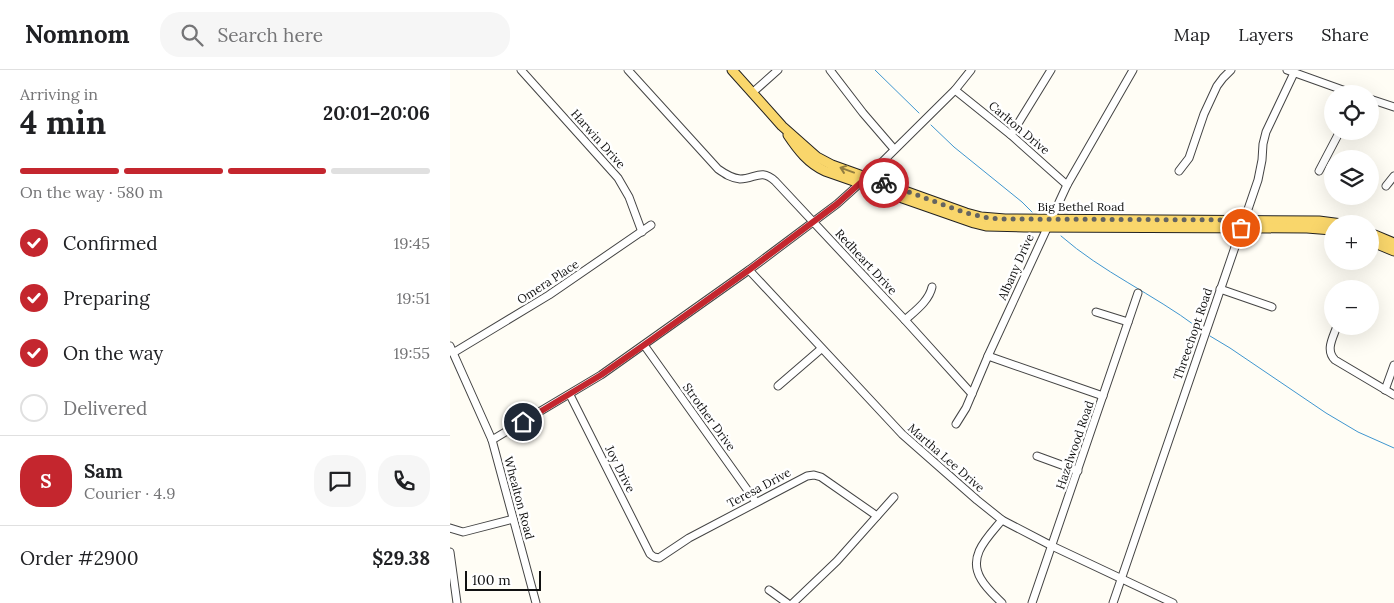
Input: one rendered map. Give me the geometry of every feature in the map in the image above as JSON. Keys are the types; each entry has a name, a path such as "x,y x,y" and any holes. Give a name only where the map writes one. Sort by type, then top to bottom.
{"main road":[{"name":"Big Bethel Road","path":"732,70 782,126 821,160 863,180 956,214 1048,223 1242,224 1324,222"},
{"name":"Big Bethel Road","path":"1242,224 1324,229"},
{"path":"1379,237 1394,243"},
{"path":"1379,245 1394,251"}],"street":[{"name":"Harwin Drive","path":"521,70 618,178 630,197 642,232"},
{"name":"Redheart Drive","path":"628,70 718,169 728,176 740,179 758,174 770,176 972,394"},
{"path":"752,93 778,70"},
{"path":"830,70 894,149"},
{"path":"492,440 601,375 749,270 837,204 955,90 970,70"},
{"path":"1011,135 1051,70"},
{"name":"Albany Drive","path":"956,424 966,408 1048,223 1067,185 1133,70"},
{"path":"1180,171 1189,158 1204,114 1217,86 1231,70"},
{"path":"1290,71 1329,85"},
{"name":"Threechopt Road","path":"1113,603 1258,180 1262,160 1262,144 1290,71"},
{"name":"Carlton Drive","path":"955,90 1011,135 1067,185"},
{"path":"1379,102 1394,107"},
{"path":"1319,171 1335,140"},
{"path":"1386,186 1394,176"},
{"name":"Omera Place","path":"452,350 549,295 652,226"},
{"name":"Martha Lee Drive","path":"749,270 902,434 1002,520 1052,546 1173,603"},
{"path":"905,320 927,299 932,287"},
{"path":"1220,289 1272,307"},
{"name":"Hazelwood Road","path":"1032,603 1138,293"},
{"path":"1096,312 1128,322"},
{"path":"1334,335 1330,356 1394,396"},
{"name":"Strother Drive","path":"644,345 756,502"},
{"path":"778,386 821,349"},
{"name":"Whealton Road","path":"452,350 492,440 536,603"},
{"path":"988,356 1103,396"},
{"path":"1385,390 1394,365"},
{"name":"Joy Drive","path":"570,395 650,554"},
{"path":"1037,456 1078,471"},
{"name":"Teresa Drive","path":"650,554 654,558 659,558 689,538 807,476 821,477 877,516"},
{"path":"793,603 837,561 894,497"},
{"path":"450,528 463,532 513,519"},
{"path":"1002,520 978,550 976,560 980,579 1002,603"},
{"path":"450,552 457,603"},
{"path":"769,590 787,603"}],"waterway":[{"path":"875,70 919,113"},
{"path":"931,125 954,147 1032,212"},
{"path":"1061,236 1093,261 1197,327"},
{"path":"1210,336 1326,413 1358,432 1394,448"}],"way so far":[{"path":"884,183 981,217 1005,219 1244,220 1241,228"}],"route":[{"path":"523,422 570,395 644,345 837,204 867,177 884,183"}]}
